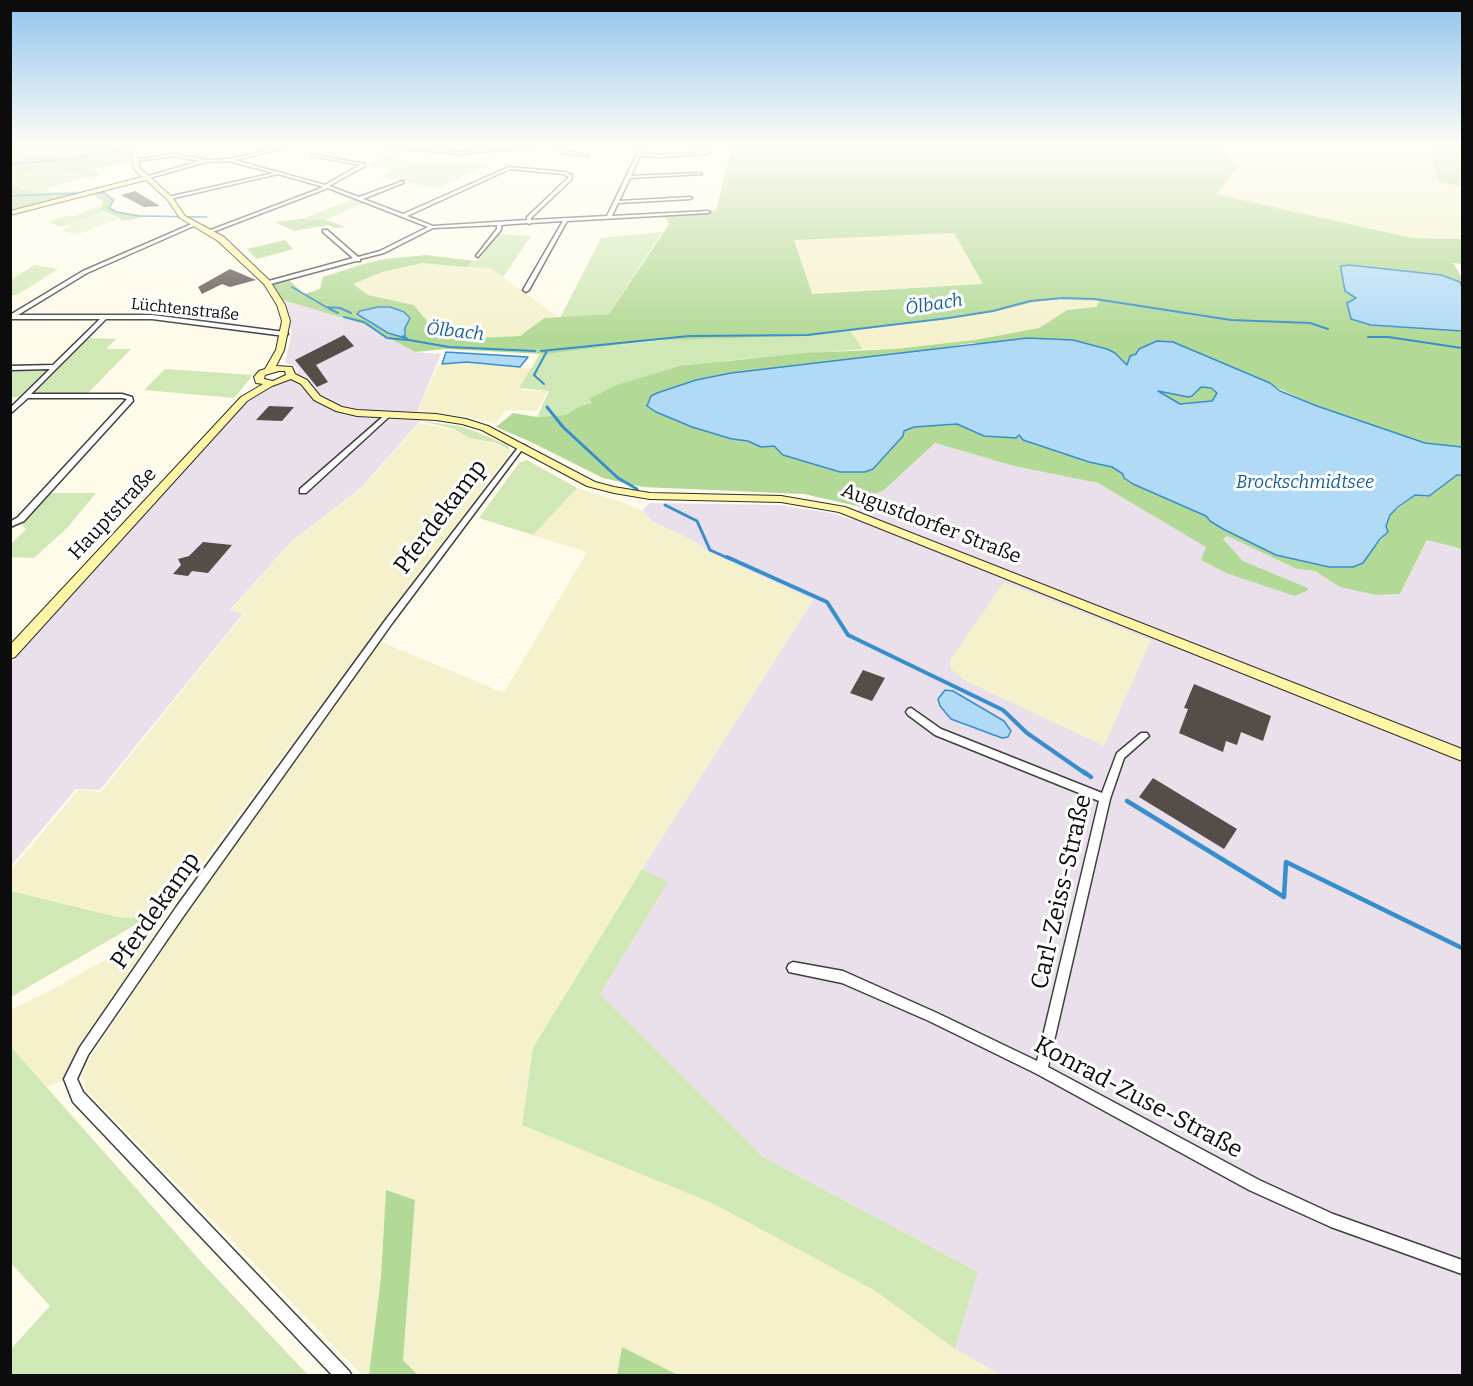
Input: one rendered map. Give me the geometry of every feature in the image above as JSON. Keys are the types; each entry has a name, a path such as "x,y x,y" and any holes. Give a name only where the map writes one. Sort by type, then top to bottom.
{"main road":[{"path":"179,211 194,224 221,238 267,283 281,305 286,321 280,350 269,370 289,372 280,350"},
{"name":"Hauptstraße","path":"10,654 244,399 249,390 259,381 260,375 269,370"},
{"name":"Hauptstraße","path":"244,399 289,372"},
{"name":"Augustdorfer Straße","path":"289,372 317,398 339,409 464,421 485,428 524,447 591,484 614,490 661,496 780,499 841,509 1462,755"},
{"path":"259,381 306,386"}],"street":[{"path":"210,232 264,211"},
{"path":"390,211 432,227 708,212"},
{"path":"403,216 415,211"},
{"path":"529,223 529,219 537,211"},
{"path":"609,217 613,211"},
{"path":"526,290 566,223 565,220"},
{"path":"10,317 85,272 194,224"},
{"path":"478,256 499,229 499,224"},
{"path":"267,283 382,252 432,227"},
{"path":"325,231 358,260"},
{"name":"Lüchtenstraße","path":"10,317 152,317 285,334"},
{"path":"10,412 105,317"},
{"path":"10,368 55,367"},
{"path":"10,525 21,519 130,401 129,398 122,396 26,396"},
{"path":"303,491 388,415"},
{"name":"Pferdekamp","path":"344,1376 78,1097 70,1080 84,1051 181,910 390,620 519,450 524,447"},
{"path":"911,712 938,732 1105,800"},
{"name":"Carl-Zeiss-Straße","path":"1041,1070 1105,800 1120,756 1144,736"},
{"name":"Konrad-Zuse-Straße","path":"793,968 843,977 1041,1070 1254,1185 1331,1220 1462,1267"}],"shaded area":[{"path":"1290,211 1462,211 1462,239 1412,238"},
{"path":"955,233 984,284 811,294 793,239"},
{"path":"423,263 490,268 560,318 544,318 520,336 453,339 439,336 414,305 368,295 352,284"},
{"path":"1059,299 1100,301 1096,307 1067,310 1039,328 975,340 895,349 863,349 850,331 993,312 1034,302"},
{"path":"283,300 363,324 415,352 441,354 417,412 420,421 362,487 291,542 230,610 243,614 100,790 76,789 11,866 10,666 33,635 231,414 266,387 293,378 298,370 294,365 285,363 292,332"},
{"path":"467,362 533,369 520,390 548,391 537,411 505,410 496,424 469,417 418,411 438,365"},
{"path":"419,423 454,430 469,438 495,444 511,451 177,897 149,917 121,918 11,891 11,870 78,790 101,792 244,614 231,610 291,542 363,487"},
{"path":"935,443 1014,466 1098,483 1207,547 1201,560 1308,588 1243,561 1223,539 1227,536 1297,569 1315,571 1340,587 1376,595 1400,594 1427,540 1462,549 1462,1375 1000,1375 955,1349 978,1272 763,1157 600,994 668,882 642,869 813,600 707,551 696,542 653,522 642,511 649,503 778,505 837,514 851,520 869,496 883,491"},
{"path":"577,488 625,503 642,511 653,522 696,542 707,551 813,600 642,869 533,1048 522,1125 714,1204 874,1290 955,1349 1000,1375 678,1375 622,1347 617,1375 418,1375 403,1360 415,1200 386,1191 381,1277 369,1375 362,1375 86,1090 82,1077 90,1058 198,896 379,641 504,693 587,552 533,535"},
{"path":"1004,582 1151,640 1104,746 964,680 951,669 950,660"},
{"path":"165,926 77,1050 64,1080 46,1087 11,1047 10,1010 44,994"}],"green space":[{"path":"87,211 103,211 61,227 48,222 65,216 76,216"},
{"path":"103,211 167,216 140,217 119,221 122,219"},
{"path":"323,211 346,211 325,220 301,219"},
{"path":"716,211 1290,211 1412,238 1462,239 1462,264 1453,263 1462,278 1462,287 1454,279 1441,275 1349,265 1341,267 1345,291 1356,298 1354,301 1361,323 1462,331 1462,447 1425,443 1317,406 1173,342 1157,341 1136,354 1127,365 1107,349 1080,342 1017,339 992,344 972,343 902,354 731,373 657,393 648,401 692,427 732,439 775,446 811,464 840,472 865,472 873,469 903,436 904,431 914,427 957,424 978,434 1016,438 1020,435 1023,440 1089,462 1112,467 1133,484 1206,516 1223,529 1276,555 1329,567 1375,547 1388,532 1386,526 1390,515 1415,495 1427,497 1457,475 1462,475 1462,549 1427,540 1400,594 1376,595 1340,587 1315,571 1297,569 1227,536 1223,539 1243,561 1308,588 1295,596 1226,573 1201,560 1206,547 1098,483 1014,466 935,443 883,491 869,496 861,507 804,494 643,487 603,478 496,427 513,413 537,417 566,415 580,406 592,403 589,399 617,385 680,366 806,353 895,349 975,340 1039,328 1067,310 1096,307 1100,301 1059,299 1034,302 993,312 812,336 658,340 545,354 445,349 415,352 363,324 283,300 270,285 289,280 304,294 320,289 323,277 384,259 426,255 474,261 466,267 423,263 383,272 353,284 368,295 414,305 439,336 453,339 520,336 544,318 609,314 669,224 665,216","holes":["954,233 983,284 812,294 794,240","357,314 410,318 405,328 406,336 387,333"]},
{"path":"102,213 119,219 76,235 61,230 70,227 67,225"},
{"path":"301,219 325,220 346,227 334,228 328,225 294,231 275,222"},
{"path":"662,232 609,314 560,318 601,238"},
{"path":"496,234 531,236 503,277 490,268 466,267 482,257"},
{"path":"285,240 293,249 257,259 247,249"},
{"path":"34,265 58,269 17,295 11,295 11,280"},
{"path":"850,331 863,349 723,361 589,400 593,403 580,406 566,415 537,417 549,391 519,388 540,354 673,339 812,336"},
{"path":"89,338 116,339 106,349 131,349 87,394 33,394"},
{"path":"50,369 22,397 11,397 10,370"},
{"path":"165,369 253,375 234,398 144,390"},
{"path":"1201,387 1211,388 1217,393 1212,401 1181,404 1156,391 1188,397"},
{"path":"421,421 459,426 507,445 510,450 496,443 469,438 454,429"},
{"path":"527,460 577,488 533,535 479,518 519,463"},
{"path":"50,493 96,493 67,528 34,558 11,557 11,544 26,529 22,525 24,521"},
{"path":"642,869 668,882 600,994 763,1157 978,1272 955,1349 874,1290 714,1204 522,1125 533,1048"},
{"path":"11,891 121,918 149,917 11,997"},
{"path":"11,1047 204,1265 308,1375 11,1375 11,1349 50,1306 11,1263"},
{"path":"386,1190 415,1200 403,1360 418,1375 369,1375 381,1277"},
{"path":"622,1347 678,1375 617,1375"}],"water":[{"path":"1341,266 1441,275 1460,282 1462,331 1371,325 1351,319 1347,303 1356,298 1345,291 1341,269"},
{"path":"390,307 404,312 410,318 405,328 405,338 388,333 357,314 360,311"},
{"name":"Brockschmidtsee","path":"1028,338 1073,340 1107,349 1115,353 1127,365 1130,356 1136,354 1139,349 1157,341 1173,342 1270,383 1280,391 1317,406 1425,443 1462,447 1462,475 1457,475 1429,496 1415,495 1398,507 1390,515 1386,526 1388,532 1380,539 1363,563 1353,567 1329,567 1276,555 1223,529 1206,516 1133,484 1112,467 1089,462 1023,440 1019,435 1016,438 984,436 957,424 914,427 904,431 903,436 873,469 865,472 840,472 783,455 774,446 761,447 748,441 732,439 692,427 647,406 651,396 657,393 696,380 731,373","holes":["1201,387 1211,388 1217,393 1212,401 1180,404 1158,391 1188,397"]},
{"path":"446,352 528,357 520,367 467,362 442,364"},
{"path":"945,690 953,691 1004,721 1011,731 1008,737 1002,738 951,719 940,706 938,699"}],"building":[{"path":"230,269 256,280 230,287 222,284 202,294 198,287"},
{"path":"344,335 354,346 316,365 328,382 317,387 295,360"},
{"path":"269,406 294,407 282,421 256,420"},
{"path":"203,542 232,545 208,573 192,571 188,576 173,574 181,565 178,559 189,556"},
{"path":"863,670 885,678 872,701 850,693"},
{"path":"1194,684 1271,716 1263,741 1241,732 1237,745 1226,741 1223,752 1179,733 1188,709 1184,708"},
{"path":"1153,778 1237,829 1224,849 1139,797"}],"waterway":[{"name":"Ölbach","path":"114,211 139,216 207,217"},
{"name":"Ölbach","path":"292,287 326,307 340,308 351,313"},
{"name":"Ölbach","path":"541,351 689,336 807,335 949,318 993,311 1030,301 1063,298 1095,299 1231,320 1310,323 1328,329"},
{"name":"Ölbach","path":"328,308 338,313"},
{"name":"Ölbach","path":"344,317 364,322 387,338 408,340"},
{"name":"Ölbach","path":"403,336 409,340 449,347 535,351"},
{"name":"Ölbach","path":"1368,337 1388,337 1462,348"},
{"path":"544,384 534,375 547,351"},
{"path":"547,407 563,427 618,478 637,489"},
{"path":"665,505 697,521 710,550 730,559"},
{"path":"727,557 827,602 848,635 1003,710 1027,733 1086,774"},
{"path":"1084,772 1091,777"},
{"path":"1127,801 1284,897 1286,862 1462,948"}]}
